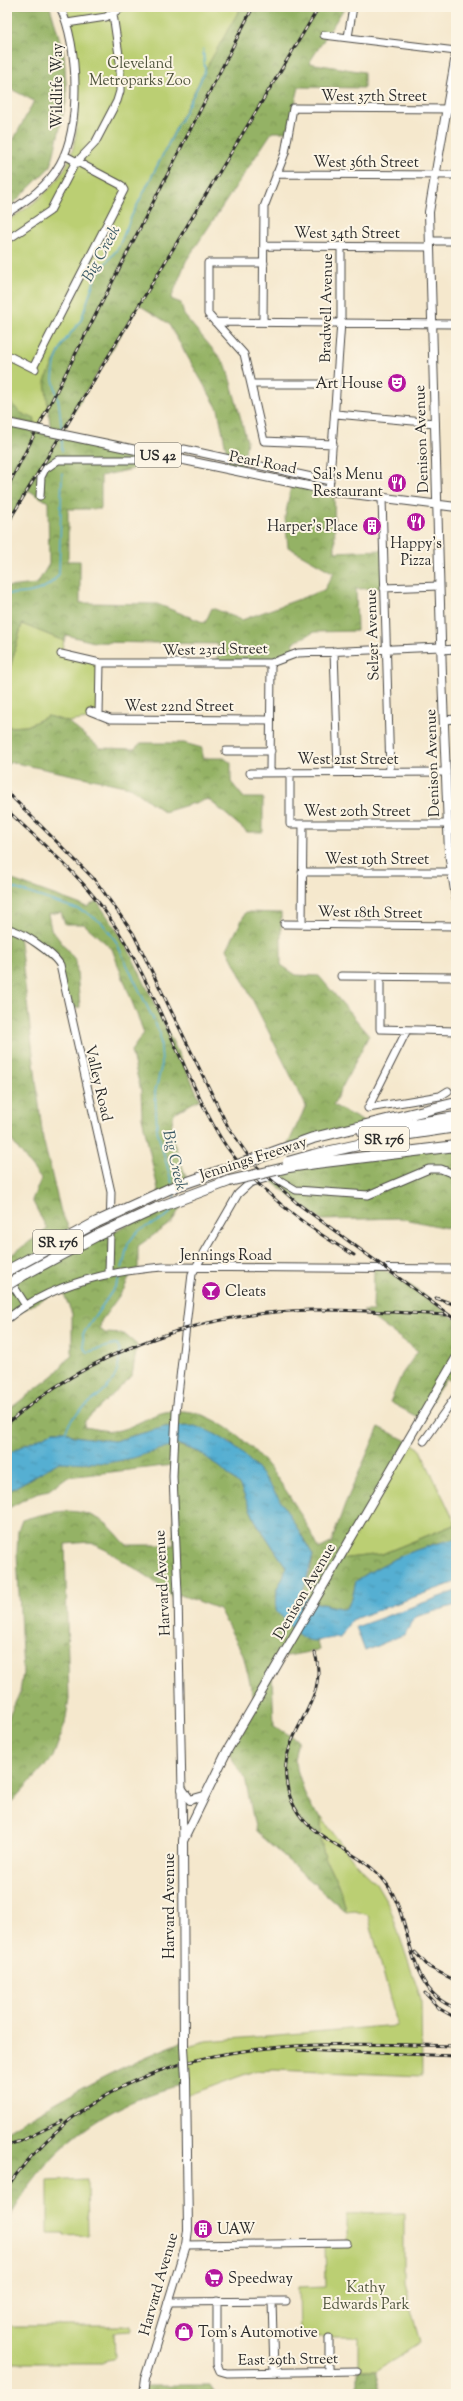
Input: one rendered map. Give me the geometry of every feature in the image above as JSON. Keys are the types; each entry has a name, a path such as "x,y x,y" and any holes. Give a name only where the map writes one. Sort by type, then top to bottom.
{"highway":[{"path":"314,1140 456,1103"},
{"name":"Jennings Freeway","path":"7,1271 96,1222 171,1188 255,1159 314,1140 456,1117"},
{"name":"Jennings Freeway","path":"7,1285 96,1236 148,1212 229,1181 289,1167 403,1136 456,1127"},
{"path":"314,1159 456,1146"}],"main road":[{"name":"Denison Avenue","path":"456,55 430,208 441,649 448,824 452,872 456,897"},
{"name":"Pearl Road","path":"7,423 329,491 456,507"},
{"name":"Denison Avenue","path":"183,1841 227,1751 456,1358"},
{"path":"182,1789 190,1800 204,1796"},
{"name":"Harvard Avenue","path":"143,2394 145,2379 186,2245 188,2230 186,2078 184,2047 183,1841"}],"street":[{"name":"Wildlife Way","path":"7,213 24,203 45,183 64,155 71,130 73,100 72,54 67,23 60,7"},
{"path":"67,23 113,14 123,7"},
{"path":"348,37 353,7"},
{"path":"7,240 50,211 77,162 95,143 120,91 119,55 113,14"},
{"path":"324,35 456,52"},
{"name":"West 37th Street","path":"276,174 284,154 293,108 456,109"},
{"path":"7,354 34,369 124,190 121,185 64,155"},
{"path":"263,322 264,207 276,174"},
{"name":"West 36th Street","path":"276,174 456,175"},
{"name":"West 34th Street","path":"264,246 430,244 456,241"},
{"name":"Bradwell Avenue","path":"329,491 336,414 341,322 341,246"},
{"path":"264,263 208,263 208,314 244,354 264,441 333,444"},
{"path":"215,322 456,324"},
{"path":"251,384 337,384"},
{"path":"336,414 435,423"},
{"name":"Pearl Road","path":"40,496 41,477 45,469 58,460 145,460 184,449 330,481"},
{"name":"Selzer Avenue","path":"382,498 390,772"},
{"path":"384,588 439,586"},
{"name":"West 23rd Street","path":"61,654 100,663 270,663 298,653 456,649"},
{"path":"334,651 338,771"},
{"path":"99,715 100,663"},
{"path":"270,663 270,773"},
{"name":"West 22nd Street","path":"90,711 110,719 270,720"},
{"path":"444,720 456,719"},
{"path":"226,751 271,751"},
{"name":"West 21st Street","path":"250,773 338,771 446,772"},
{"name":"West 20th Street","path":"290,772 290,824 448,824"},
{"path":"302,924 303,824"},
{"name":"West 19th Street","path":"302,872 452,872"},
{"name":"West 18th Street","path":"284,924 456,926"},
{"name":"Valley Road","path":"7,929 19,934 50,952 60,966 111,1192 112,1273"},
{"path":"341,976 456,977"},
{"path":"380,976 380,1029 456,1031"},
{"path":"407,1030 368,1108 440,1096 448,1091"},
{"name":"Harvard Avenue","path":"183,1841 178,1594 173,1505 176,1412 190,1283 195,1268 217,1228 244,1187 250,1183 270,1177 276,1178 296,1190 368,1195 422,1172 441,1169 456,1175"},
{"name":"Jennings Road","path":"7,1319 25,1304 112,1273 132,1270 195,1268 456,1269"},
{"path":"7,1276 25,1304"},
{"path":"424,1441 456,1396"},
{"path":"186,2245 347,2243"},
{"name":"East 29th Street","path":"216,2301 217,2364 220,2371 227,2374 357,2371"},
{"path":"272,2301 274,2372"},
{"path":"168,2302 286,2301"},
{"path":"330,2338 330,2371"}],"green space":[{"path":"7,7 50,7 64,54 67,98 51,166 14,203 7,207 7,152 34,101 7,87"},
{"name":"Cleveland Metroparks Zoo","path":"65,7 246,7 171,150 38,428 7,421 7,221 30,206 47,191 60,176 69,160 74,143 77,123 75,48 73,31"},
{"path":"241,7 353,7 343,10 309,63 364,72 364,88 299,87 288,132 272,132 186,261 171,299 181,303 184,315 226,365 247,441 242,472 226,469 228,459 218,409 168,323 139,305 67,423 62,435 136,451 133,469 101,476 101,509 68,509 68,561 80,561 80,603 157,604 205,623 212,608 242,620 324,590 334,573 288,547 285,517 292,482 334,491 335,552 383,550 384,588 356,589 357,631 314,632 293,643 298,653 271,663 218,663 218,644 94,642 66,635 64,641 22,624 7,679 7,587 37,584 49,564 48,502 28,490 7,524 7,423 51,433 45,381 63,343 81,320 96,275 118,248 131,217 205,70"},
{"path":"7,399 21,413 35,419 34,424 7,418"},
{"path":"22,624 64,641 61,653 100,663 99,715 88,711 87,719 68,722 48,716 27,726 9,727 7,722 7,679"},
{"path":"48,716 68,722 100,748 134,749 141,743 184,743 202,748 202,758 224,758 231,763 231,782 244,798 263,798 263,832 247,832 208,799 164,812 130,787 11,762 7,765 7,722 9,727 27,726"},
{"path":"7,878 87,907 97,901 126,944 200,1099 174,1113 170,1132 188,1182 159,1194 142,1117 141,1091 131,1051 144,1033 112,949 84,924 65,924 61,912 48,914 51,929 76,961 80,1007 69,1009 60,966 19,934 43,1139 61,1212 72,1234 7,1271 7,1258 47,1229 32,1200 41,1179 9,1137 7,1129"},
{"path":"246,912 281,913 281,965 296,975 319,976 369,1035 333,1105 368,1124 287,1146 306,1106 227,949"},
{"path":"456,1146 456,1230 400,1218 321,1220 267,1178 289,1167"},
{"path":"187,1196 172,1222 138,1246 138,1269 132,1270 124,1289 101,1321 100,1329 105,1333 124,1334 137,1345 132,1376 85,1421 84,1427 116,1431 165,1412 191,1412 215,1420 238,1436 259,1456 278,1479 294,1503 319,1549 331,1543 345,1504 379,1427 407,1441 339,1559 382,1554 456,1524 456,1539 417,1550 392,1560 367,1573 356,1581 352,1599 345,1609 317,1603 301,1595 310,1573 313,1555 274,1491 254,1465 230,1442 135,1436 114,1441 73,1436 65,1431 54,1431 7,1454 7,1411 54,1375 72,1354 72,1314 62,1289 7,1319 7,1285"},
{"path":"374,1268 392,1274 404,1281 456,1320 456,1384 446,1378 421,1419 390,1402 402,1374 418,1351 363,1311 373,1311"},
{"path":"407,1441 419,1448 456,1524 382,1554 339,1559"},
{"path":"174,1444 199,1452 221,1468 240,1486 255,1520 286,1567 283,1578 277,1589 276,1610 287,1622 314,1641 317,1640 319,1650 282,1657 272,1675 274,1726 298,1740 294,1760 306,1797 312,1808 321,1817 323,1852 340,1890 346,1912 256,1832 245,1778 227,1751 255,1703 243,1654 219,1609 178,1594 178,1598 174,1598 147,1576 106,1550 89,1542 65,1544 69,1699 65,1724 53,1757 7,1807 7,1721 20,1692 23,1673 17,1553 18,1531 22,1520 55,1512 77,1512 98,1518 108,1525 127,1545 174,1545 173,1465 67,1477 49,1490 36,1493 7,1509 7,1492 59,1462 81,1461"},
{"path":"321,1817 357,1865 376,1883 389,1905 421,1999 422,2076 274,2070 254,2071 186,2096 184,2047 207,2041 397,2025 368,1915 355,1911 346,1912 340,1890 323,1852"},
{"path":"184,2041 186,2084 158,2092 130,2103 104,2116 80,2133 57,2153 38,2174 21,2199 7,2225 7,2131 93,2082"},
{"path":"87,2179 88,2235 64,2236 64,2233 48,2233 48,2181"},
{"name":"Kathy Edwards Park","path":"404,2213 404,2283 420,2343 376,2371 358,2371 358,2337 300,2337 299,2287 326,2286 325,2244 347,2243 347,2214"},
{"path":"7,2326 131,2326 131,2331 114,2332 115,2357 102,2363 7,2363"},
{"path":"358,2371 376,2371 382,2394 342,2394 358,2385"},
{"path":"144,2385 211,2385 217,2394 143,2394"}],"water":[{"path":"195,1426 216,1435 234,1447 265,1478 278,1497 313,1555 302,1595 317,1603 345,1609 352,1599 356,1581 367,1573 392,1560 417,1550 456,1539 456,1582 351,1620 340,1638 315,1641 309,1640 303,1638 293,1630 276,1610 277,1588 283,1578 286,1567 255,1520 240,1486 221,1468 199,1452 177,1444 133,1458 107,1463 59,1462 7,1492 7,1454 54,1431 65,1431 73,1436 114,1441 165,1427"},
{"path":"456,1591 456,1605 415,1617 405,1634 365,1651 356,1627"}],"waterway":[{"name":"Big Creek","path":"62,432 59,404 53,379 55,362 63,343 81,320 96,275 118,248 131,217 199,84 205,70 203,49"},
{"name":"Big Creek","path":"62,438 62,451"},
{"name":"Big Creek","path":"7,594 36,591 49,585 59,574 62,473"},
{"name":"Big Creek","path":"7,886 86,912 102,923 115,940 160,1033 162,1064 155,1092 157,1130 172,1183"},
{"name":"Big Creek","path":"174,1198 175,1190"},
{"name":"Big Creek","path":"122,1268 128,1244 136,1233 167,1216 172,1208"},
{"name":"Big Creek","path":"65,1432 70,1422 111,1383 116,1374 120,1355 117,1344 88,1352 84,1348 83,1334 117,1284 120,1276"}],"railway":[{"path":"7,488 253,7"},
{"path":"7,524 319,7"},
{"path":"7,792 95,880 133,933 228,1127 254,1164 297,1203 456,1320"},
{"path":"7,810 74,874 87,888 109,917 133,956 154,998 192,1082 226,1146 253,1178 284,1207 318,1232 354,1255"},
{"path":"436,1298 456,1305"},
{"path":"7,1424 39,1398 73,1376 110,1357 148,1341 187,1328 228,1319 269,1313 310,1310 449,1315"},
{"path":"315,1653 318,1670 316,1686 311,1701 290,1746 286,1762 286,1779 291,1800 300,1816 313,1829 373,1869 386,1883 395,1898 418,1971 427,1986 439,1999 456,2008"},
{"path":"415,1952 429,1967 456,1981"},
{"path":"425,1993 440,2009 456,2018"},
{"path":"7,2187 51,2136 100,2099 153,2073 209,2057 269,2048 330,2045 456,2046"},
{"path":"298,2050 456,2056"},
{"path":"7,2145 21,2141 62,2121"}],"place":[{"name":"Art House","path":"397,383"},
{"name":"Sal's Menu Restaurant","path":"397,483"},
{"name":"Happy's Pizza","path":"416,522"},
{"name":"Harper's Place","path":"372,526"},
{"name":"Cleats","path":"211,1291"},
{"name":"UAW","path":"203,2229"},
{"name":"Speedway","path":"214,2278"},
{"name":"Tom's Automotive","path":"184,2332"}]}
